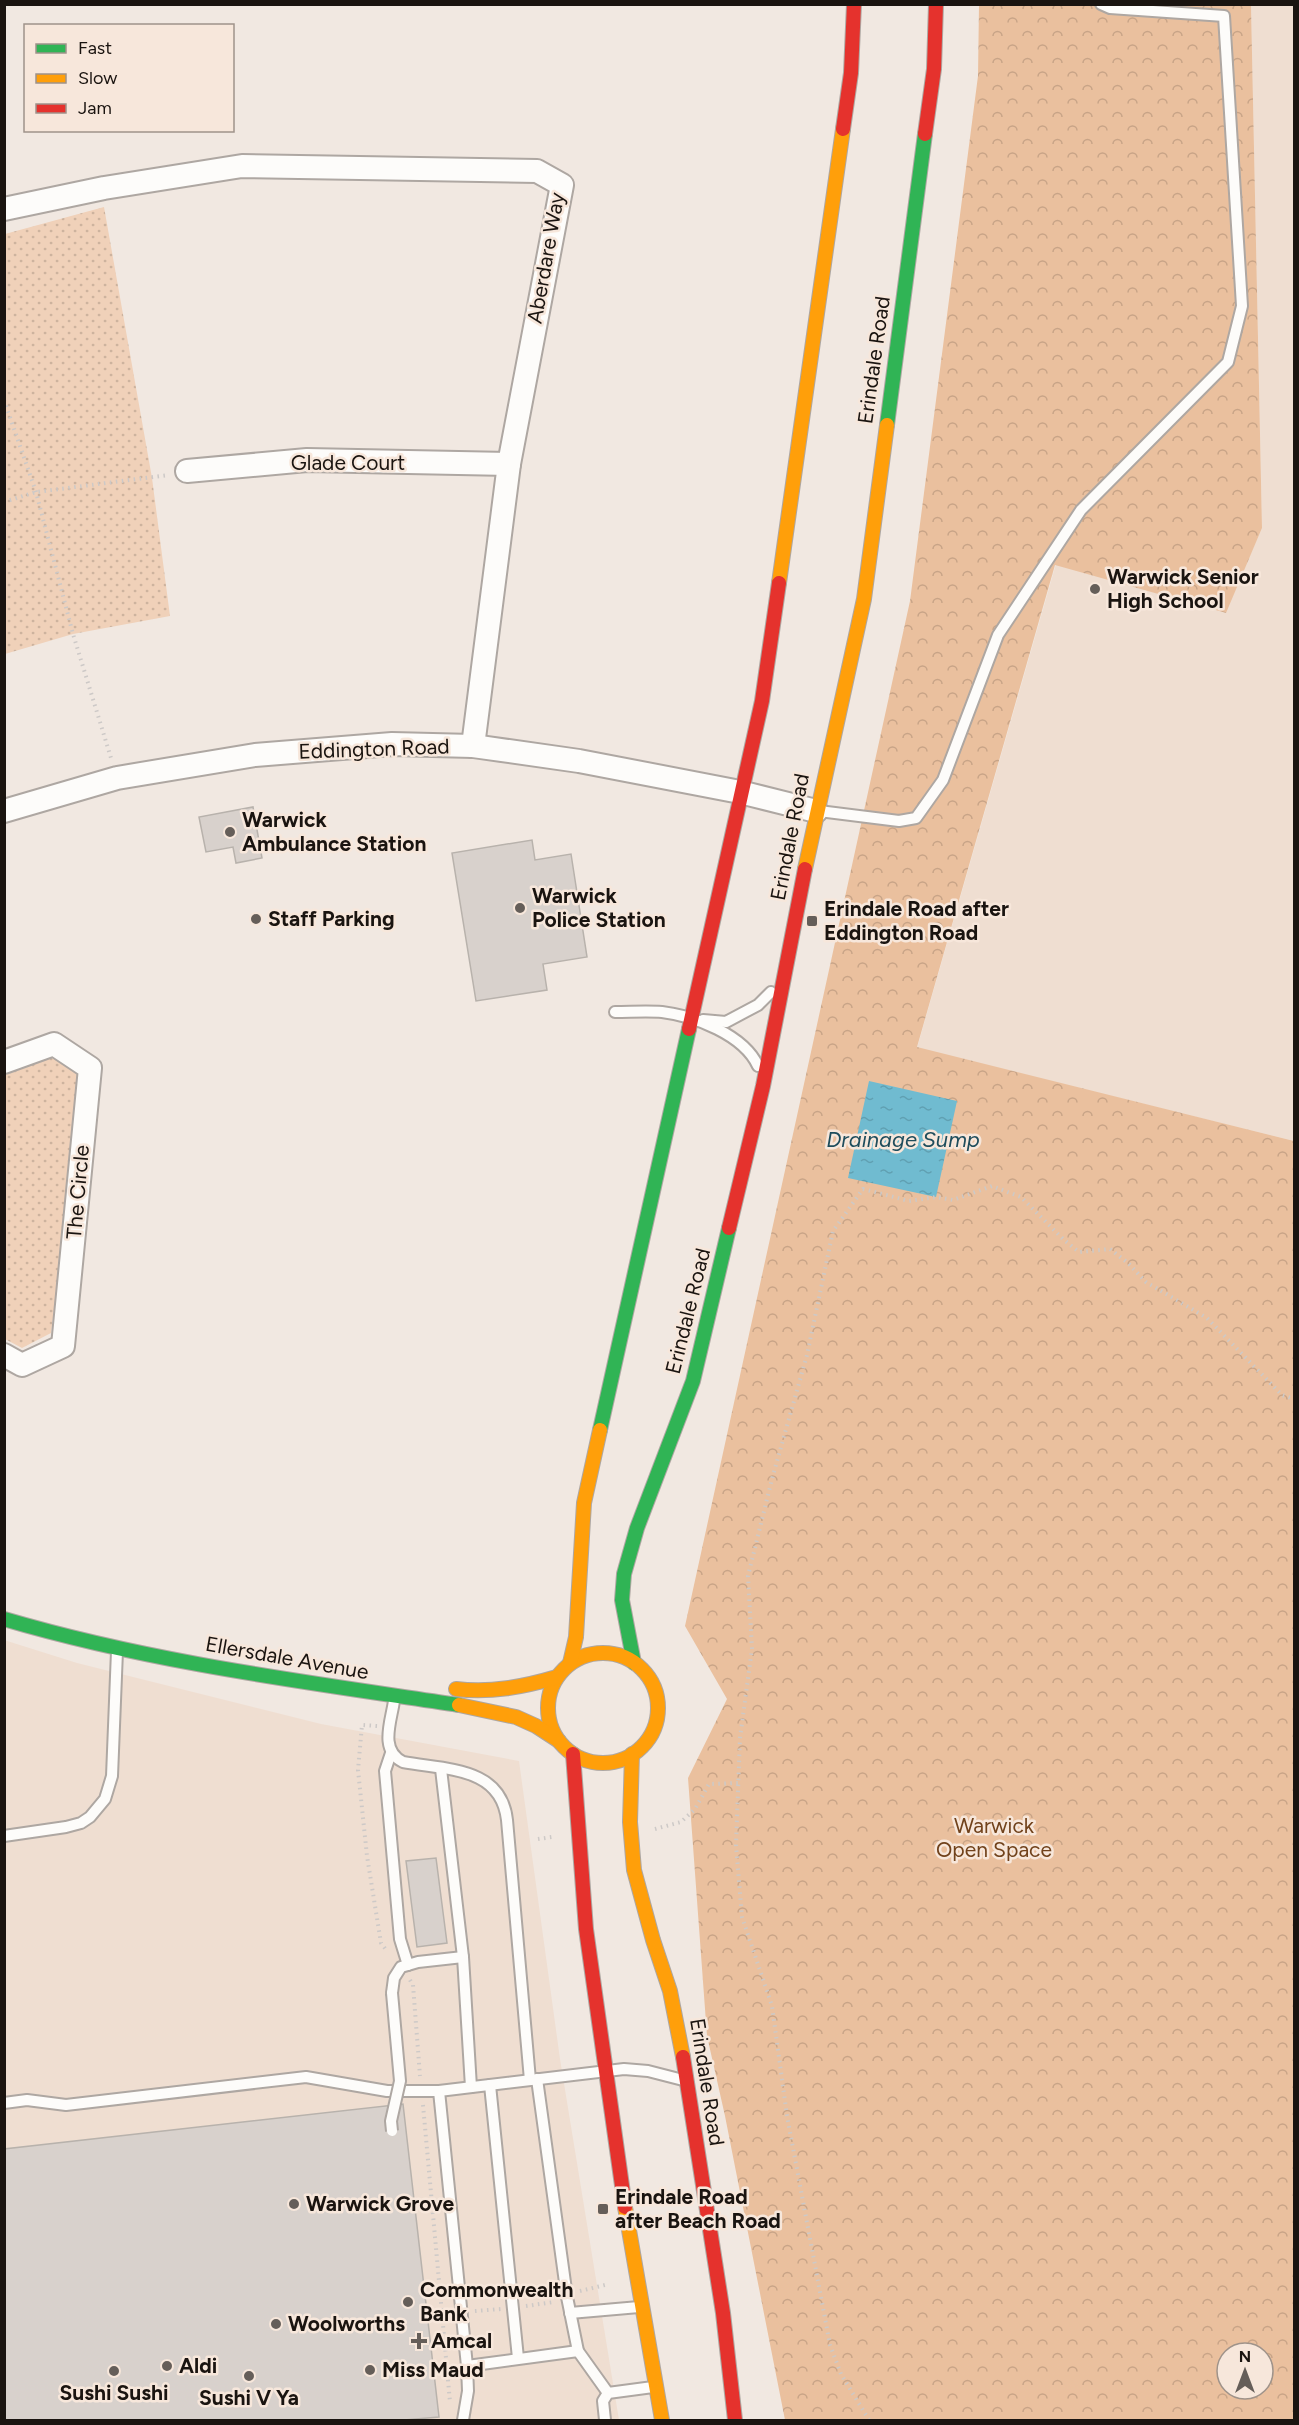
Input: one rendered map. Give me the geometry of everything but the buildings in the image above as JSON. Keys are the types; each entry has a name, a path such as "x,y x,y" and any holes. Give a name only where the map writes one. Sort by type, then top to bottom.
{"main road":[{"path":"570,1663 576,1637 584,1503 606,1395 649,1214 740,792 762,701 851,73 854,4"},
{"name":"Erindale Road","path":"735,2421 723,2313 687,2081 670,1991 634,1870 630,1822 632,1754 646,1742 654,1726 658,1709 655,1691 647,1675 634,1663 622,1600 624,1574 638,1528 693,1381 763,1086 816,811 864,599 934,69 936,4"},
{"name":"Ellersdale Avenue","path":"4,1619 44,1632 117,1650 478,1709 532,1724 559,1742"},
{"path":"632,1754 613,1762 592,1762 573,1754 559,1742 551,1726 548,1709 550,1692 557,1677 570,1663 586,1655 602,1653 619,1655 634,1663"},
{"path":"447,1688 478,1693 510,1690 557,1677"},
{"path":"573,1754 575,1806 587,1943 604,2071 640,2306 662,2421"},
{"path":"731,2387 746,2421"}],"street":[{"name":"Aberdare Way","path":"4,209 104,188 242,166 537,171 562,185 509,464 472,746"},
{"name":"Glade Court","path":"187,471 307,460 509,464"},
{"name":"Eddington Road","path":"4,811 117,778 255,755 392,744 472,746 579,761 740,792 816,811"},
{"name":"The Circle","path":"4,1062 54,1044 90,1068 63,1346 22,1365 4,1355"}],"lane":[{"path":"816,811 899,821 916,818 943,780 998,635 1081,510 1228,362 1242,306 1224,16 1110,8 1101,4"},
{"path":"691,1020 726,1022 758,1005 783,981"},
{"path":"615,1012 663,1012 723,1032 744,1044 758,1064 763,1086"},
{"path":"4,1836 81,1823 95,1813 105,1799 112,1776 118,1633"},
{"path":"394,1697 388,1744 391,1753 403,1762 478,1776 486,1780 497,1791 506,1810 534,2080 570,2313 578,2351 608,2393"},
{"path":"391,1753 385,1771 404,1966"},
{"path":"441,1769 463,1957 471,2087"},
{"path":"392,2131 391,2121 400,2081 392,1993 394,1978 404,1966 463,1957"},
{"path":"4,2103 27,2100 66,2105 306,2077 387,2091 439,2091 624,2069 648,2071 687,2081"},
{"path":"490,2085 518,2358"},
{"path":"439,2091 467,2366 468,2391 463,2421"},
{"path":"570,2313 640,2306"},
{"path":"467,2366 578,2351"},
{"path":"605,2421 603,2401 608,2393 622,2389 656,2387"}],"path":[{"path":"4,400 36,492 73,634 117,778"},
{"path":"4,502 36,492 152,478 187,471"},
{"path":"869,2421 842,2374 830,2344 809,2222 787,2116 772,2006 742,1917 736,1845 740,1738 752,1649 748,1576 772,1479 807,1355 833,1232 863,1189 909,1201 936,1197 953,1200 992,1186 1021,1197 1079,1252 1110,1249 1128,1263 1146,1282 1207,1318 1282,1395 1294,1399"},
{"path":"390,1728 362,1725 358,1770 367,1856 381,1943 404,1966 413,1985 450,2409"},
{"path":"668,1825 681,1822 695,1809 709,1784 738,1783"}],"shaded area":[{"name":"Warwick Senior High School","path":"1251,5 1294,5 1294,1141 917,1048 1056,564 1225,613 1262,528"},
{"path":"104,207 152,478 170,616 73,634 5,654 5,234"},
{"path":"51,1058 74,1064 84,1075 51,1333 22,1348 5,1339 5,1075"},
{"path":"4,1640 77,1663 321,1724 519,1761 560,2059 619,2420 5,2420"}],"green space":[{"name":"Warwick Open Space","path":"979,5 1251,5 1262,528 1226,613 1055,565 917,1047 1294,1141 1294,2420 785,2420 707,2036 688,1778 727,1699 685,1626 910,601 978,76"}],"water":[{"name":"Drainage Sump","path":"869,1081 957,1101 936,1197 848,1178"}],"traffic: fast":[{"path":"887,425 925,134"},
{"path":"600,1430 689,1029"},
{"path":"634,1663 622,1600 624,1574 637,1528 693,1381 729,1228"},
{"path":"4,1619 116,1648 230,1670 459,1705"}],"traffic: slow":[{"path":"779,583 843,129"},
{"path":"805,869 864,599 887,425"},
{"path":"570,1663 576,1637 584,1503 600,1430"},
{"path":"603,1653 624,1658 642,1669 653,1687 658,1708 653,1729 642,1747 624,1758 603,1763 582,1758 564,1747 553,1729 548,1708 553,1687 564,1669 582,1658 603,1653"},
{"path":"456,1689 507,1688 557,1677"},
{"path":"459,1705 516,1717 536,1726 559,1741"},
{"path":"632,1754 630,1822 634,1870 670,1991 683,2057"},
{"path":"625,2207 662,2420"}],"traffic: jam":[{"path":"843,129 851,73 854,4"},
{"path":"925,134 934,69 936,4"},
{"path":"689,1029 762,701 779,583"},
{"path":"729,1228 763,1086 805,869"},
{"path":"573,1754 586,1929 625,2207"},
{"path":"683,2057 723,2313 735,2420"}],"place":[{"name":"Warwick Senior High School","path":"1095,589"},
{"name":"Warwick Ambulance Station","path":"230,832"},
{"name":"Warwick Police Station","path":"520,908"},
{"name":"Staff Parking","path":"256,919"},
{"name":"Erindale Road after Eddington Road","path":"812,921"},
{"name":"Warwick Grove","path":"294,2204"},
{"name":"Erindale Road after Beach Road","path":"603,2209"},
{"name":"Commonwealth Bank","path":"408,2302"},
{"name":"Woolworths","path":"276,2324"},
{"name":"Amcal","path":"419,2341"},
{"name":"Aldi","path":"167,2366"},
{"name":"Miss Maud","path":"370,2370"},
{"name":"Sushi Sushi","path":"114,2371"},
{"name":"Sushi V Ya","path":"249,2376"}]}
